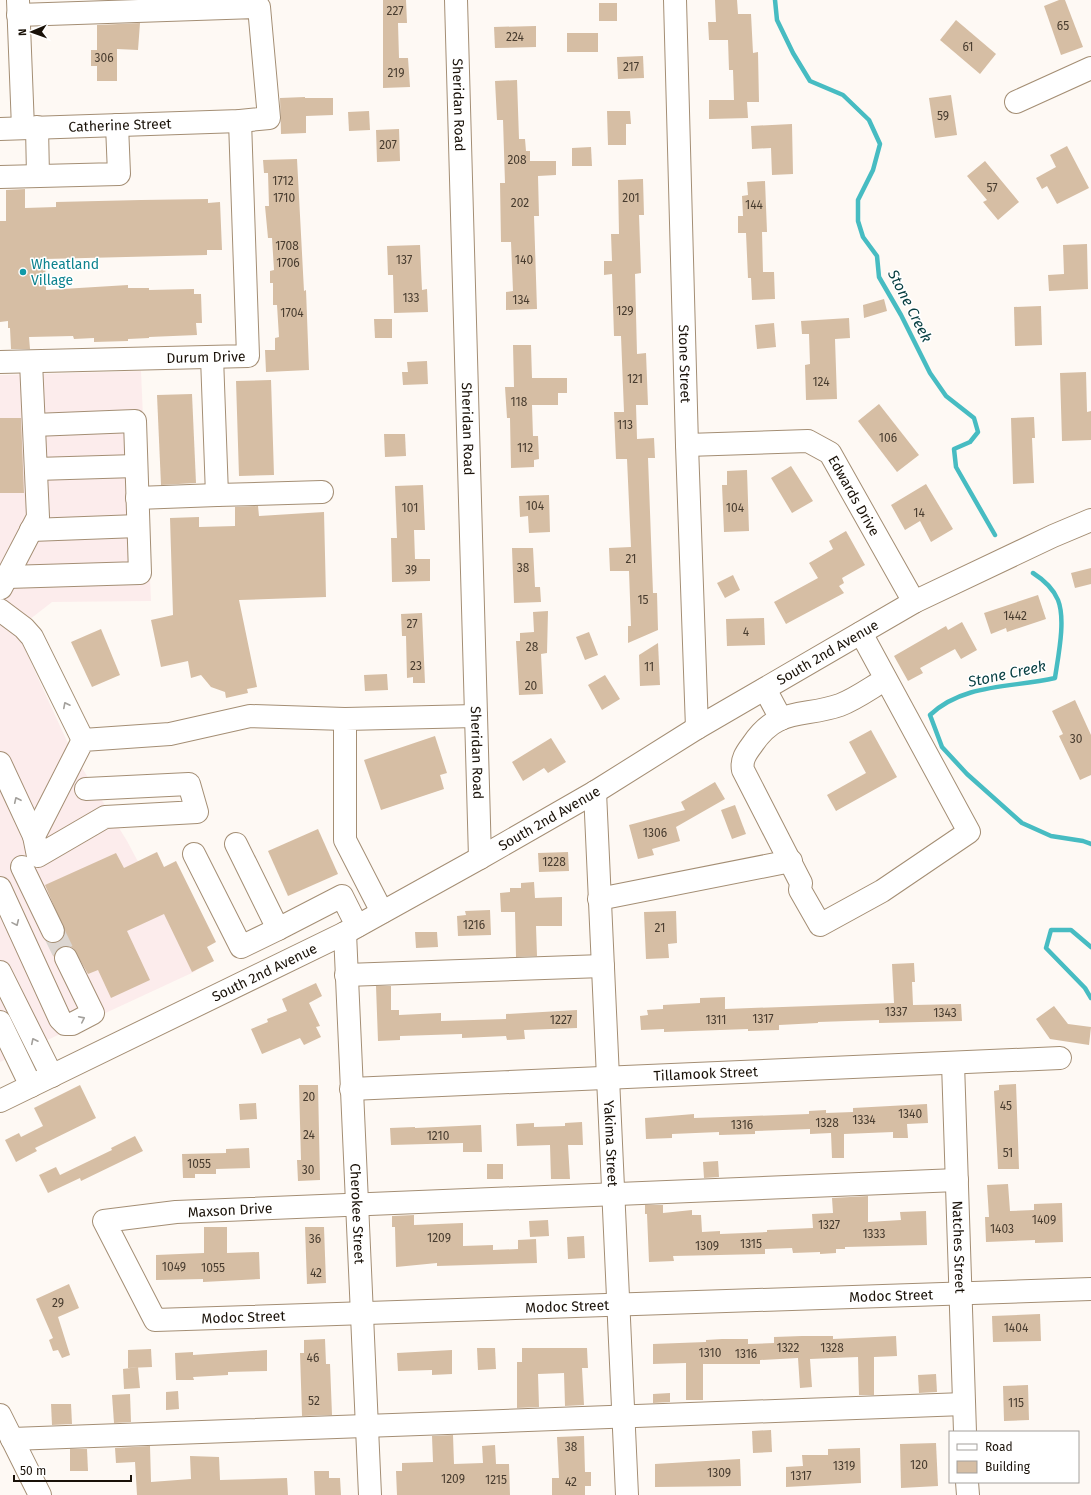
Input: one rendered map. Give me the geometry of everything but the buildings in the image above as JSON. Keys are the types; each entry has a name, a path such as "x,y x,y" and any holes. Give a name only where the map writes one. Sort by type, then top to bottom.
{"street":[{"name":"Sheridan Road","path":"456,0 480,858"},
{"name":"Stone Street","path":"675,0 687,445 697,728"},
{"name":"Catherine Street","path":"0,129 240,121 269,118 259,7 18,8"},
{"path":"18,8 30,128 38,176"},
{"path":"1016,102 1091,68"},
{"name":"Durum Drive","path":"0,362 248,356 240,121"},
{"path":"0,177 119,174 117,125"},
{"path":"212,357 217,496"},
{"path":"31,362 38,517 31,530 9,554 4,584 140,573 134,421 34,425"},
{"name":"Edwards Drive","path":"687,445 808,441 830,453 914,602"},
{"path":"36,470 136,466"},
{"path":"137,498 322,492"},
{"name":"South 2nd Avenue","path":"0,1101 351,930 595,792 697,728 914,602 1091,520"},
{"path":"31,530 138,526"},
{"path":"0,610 32,636 83,740"},
{"path":"861,633 886,679 969,832 882,891 820,925 800,890 801,883 743,770 742,763 761,731 781,719 791,714 841,704 886,679"},
{"path":"765,689 781,719"},
{"path":"83,740 170,734 250,716 345,719 476,716"},
{"path":"345,719 345,840 382,912"},
{"path":"31,853 70,765 83,740"},
{"path":"0,763 31,853 53,931"},
{"path":"70,765 105,817"},
{"path":"0,884 31,853 105,817 197,812 189,784 86,789"},
{"name":"Yakima Street","path":"595,792 627,1495"},
{"path":"236,844 278,929"},
{"path":"194,854 241,947 342,896 351,930"},
{"path":"599,899 791,862"},
{"path":"0,888 60,1019 65,1024 72,1024 93,1013 66,958"},
{"name":"Cherokee Street","path":"351,930 346,975 370,1495"},
{"path":"346,975 603,966"},
{"path":"0,972 52,1076"},
{"path":"0,1022 31,1086"},
{"name":"Tillamook Street","path":"352,1090 1060,1058"},
{"name":"Natches Street","path":"953,1063 965,1431"},
{"name":"Maxson Drive","path":"104,1221 176,1212 957,1180"},
{"name":"Modoc Street","path":"104,1221 156,1320 1091,1289"},
{"path":"12,1439 964,1404"},
{"path":"0,1415 40,1495"},
{"path":"967,1483 968,1495"}],"shaded area":[{"path":"141,371 151,601 52,602 16,630 71,750 127,841 196,971 0,1062 0,375"}],"waterway":[{"name":"Stone Creek","path":"775,0 777,20 793,53 810,81 843,95 869,120 880,144 873,170 858,200 858,221 863,237 877,256 879,277 901,315 930,373 946,396 974,418 978,432 970,442 954,449 956,467 995,535"},
{"name":"Stone Creek","path":"1033,573 1051,588 1058,600 1060,608 1061,639 1055,678 989,688 973,692 958,697 943,705 930,715 942,747 967,774 1022,823 1051,836 1083,841 1091,844"},
{"name":"Stone Creek","path":"1091,947 1071,930 1051,930 1046,948 1085,988 1091,998"}],"tunnel":[{"path":"53,931 66,958"}],"place":[{"name":"Wheatland Village","path":"23,272"}]}
